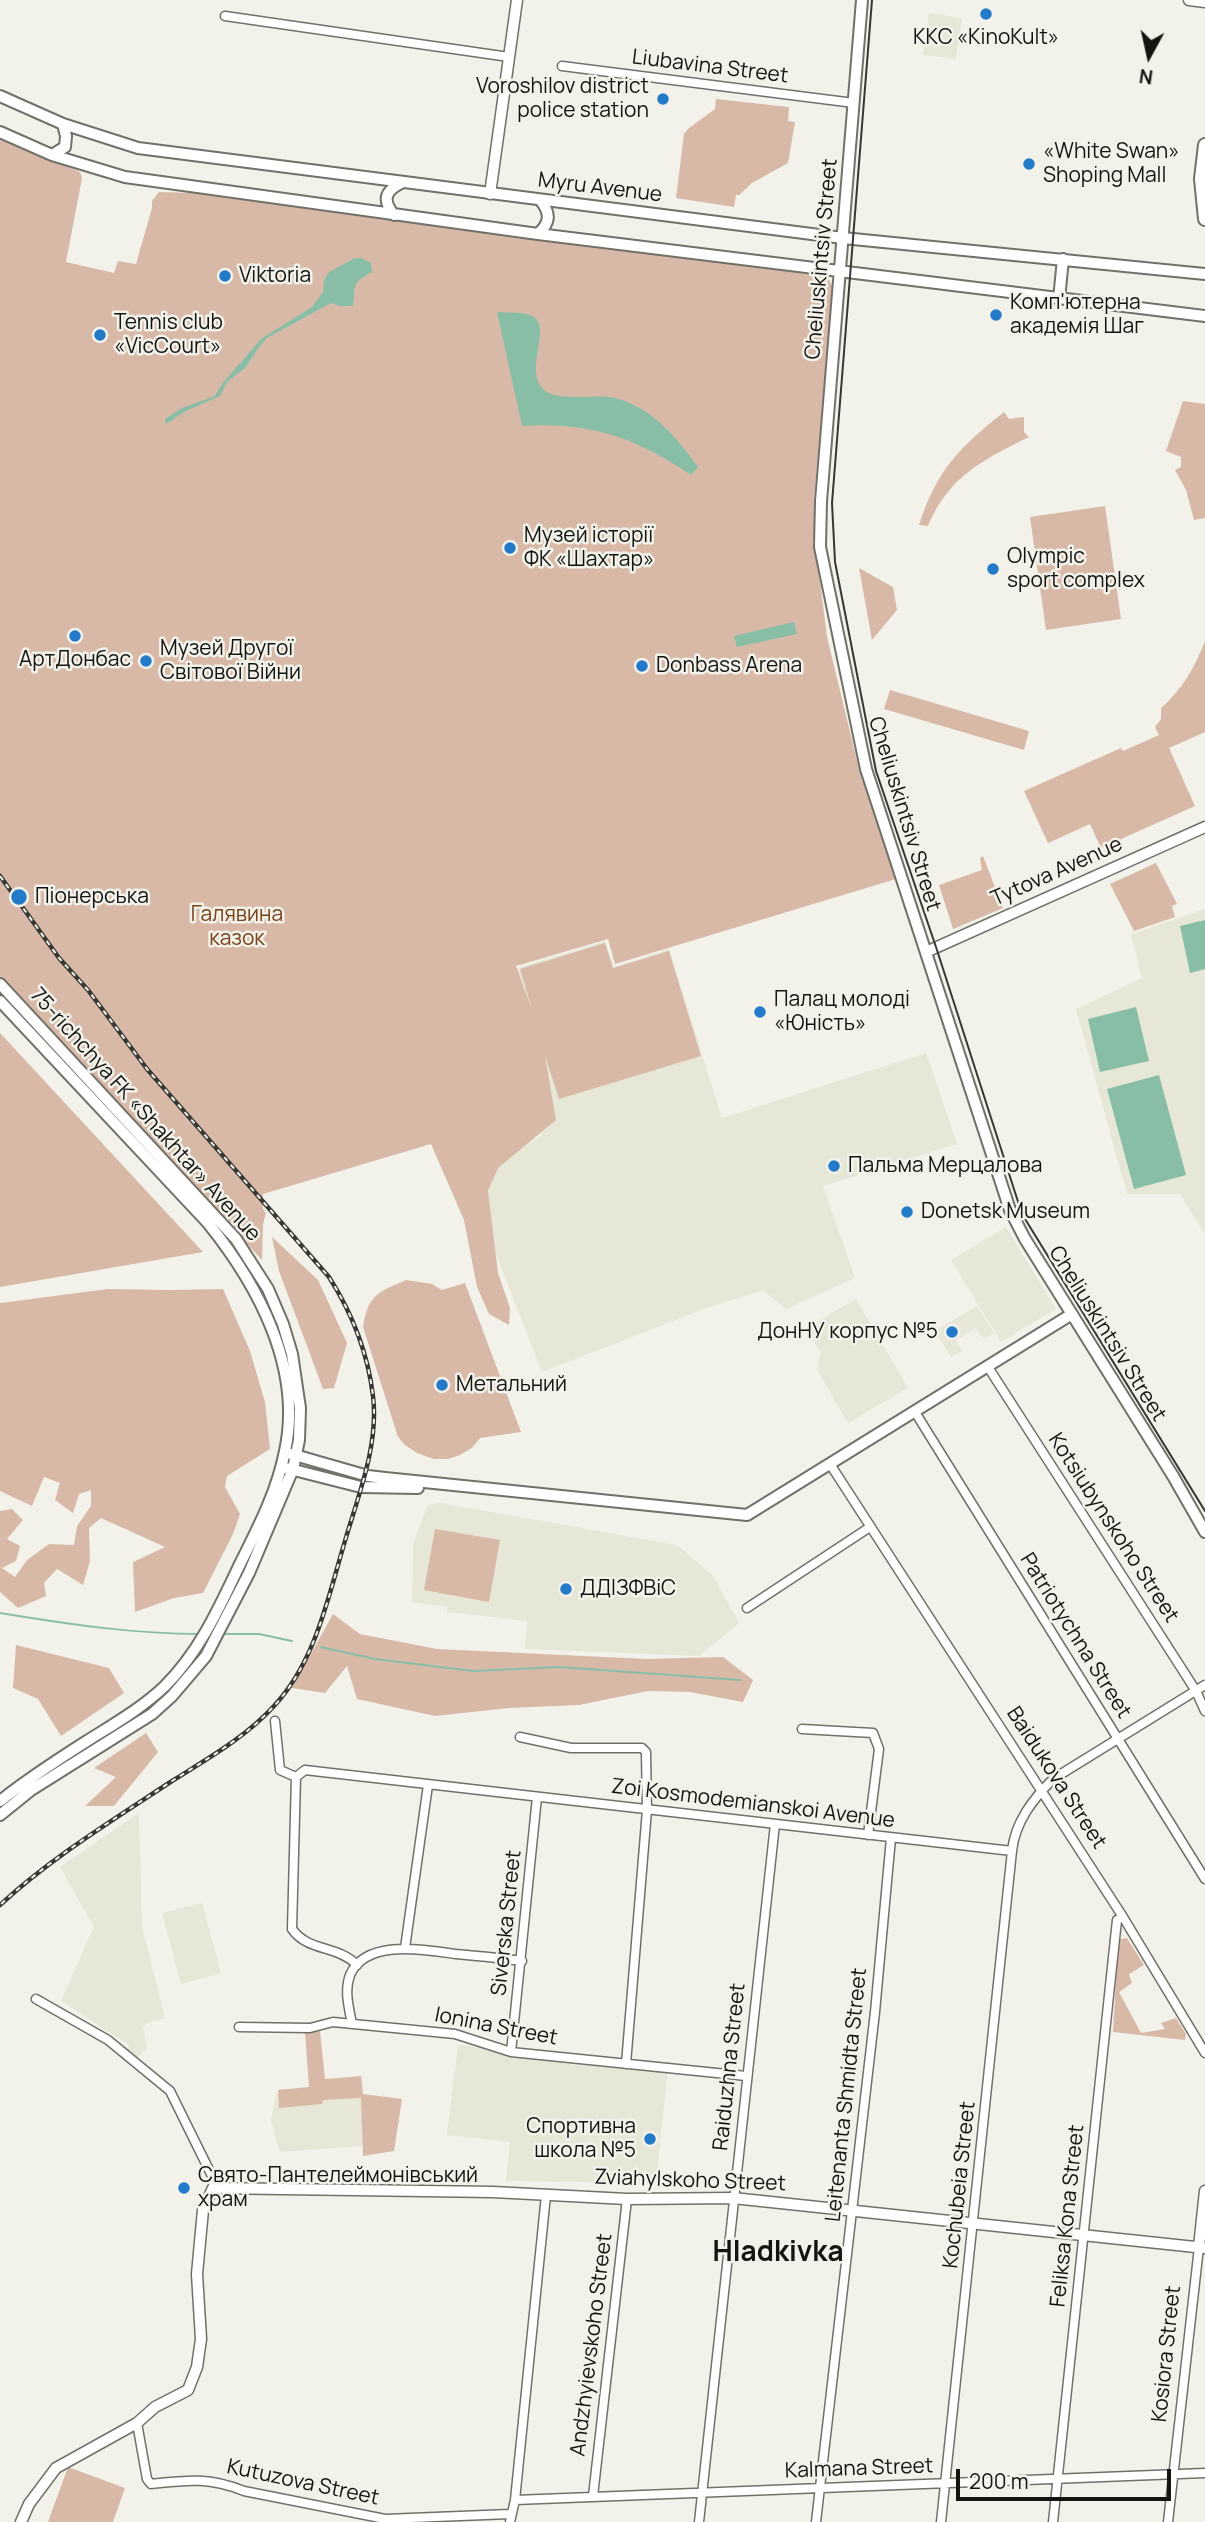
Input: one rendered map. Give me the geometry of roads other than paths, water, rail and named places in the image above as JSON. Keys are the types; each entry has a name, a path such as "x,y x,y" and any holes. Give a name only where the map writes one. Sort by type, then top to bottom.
{"main road":[{"name":"Cheliuskintsiv Street","path":"862,0 821,501 820,547 866,769 1010,1210 1025,1239 1205,1532"},
{"name":"Myru Avenue","path":"0,96 63,124 138,148 843,238 1205,274"},
{"path":"52,155 65,147 63,124"},
{"path":"0,132 52,155 125,177 538,234 1205,316"},
{"path":"1205,154 1201,179 1205,219"},
{"path":"394,215 388,208 387,197 390,188 401,183"},
{"path":"538,234 548,224 549,218 548,209 541,201"},
{"path":"1059,299 1063,259"},
{"name":"75-richchya FK «Shakhtar» Avenue","path":"0,984 216,1215 254,1265 283,1324 292,1354 300,1408 287,1468 265,1539 206,1656 172,1696 152,1714 31,1790 0,1815"},
{"name":"75-richchya FK «Shakhtar» Avenue","path":"0,1001 208,1223 244,1271 267,1317 280,1357 290,1407 291,1453"},
{"path":"291,1453 368,1476 747,1515 1072,1314"},
{"path":"287,1468 361,1487 463,1487"},
{"name":"75-richchya FK «Shakhtar» Avenue","path":"0,1801 27,1780 144,1704 184,1666 209,1628 287,1468"}],"street":[{"path":"490,194 517,0"},
{"path":"1189,0 1205,2"},
{"path":"225,16 509,57"},
{"name":"Liubavina Street","path":"562,66 854,103"},
{"name":"Tytova Avenue","path":"926,952 1205,827"},
{"name":"Kotsiubynskoho Street","path":"988,1367 1196,1691 1205,1711"},
{"name":"Patriotychna Street","path":"915,1412 1205,1879"},
{"name":"Baidukova Street","path":"830,1464 1123,1917 1205,2053"},
{"path":"747,1608 870,1527"},
{"path":"1012,1851 1020,1820 1040,1791 1054,1779 1205,1685"},
{"path":"275,1721 280,1770 296,1777 292,1930 298,1938 312,1946 340,1952 357,1965"},
{"path":"803,1730 873,1733 878,1749 868,1835"},
{"path":"520,1737 570,1748 642,1748 646,1752 648,1810 625,2064"},
{"name":"Zoi Kosmodemianskoi Avenue","path":"296,1777 305,1770 1012,1851"},
{"path":"405,1948 428,1785"},
{"name":"Siverska Street","path":"511,2052 537,1797"},
{"name":"Raiduzhna Street","path":"699,2522 775,1825"},
{"name":"Leitenanta Shmidta Street","path":"816,2522 853,2211 891,1838"},
{"name":"Kochubeia Street","path":"942,2522 1012,1851"},
{"name":"Feliksa Kona Street","path":"1053,2522 1117,1920 1123,1917"},
{"path":"352,2024 347,1997 351,1974 357,1965 380,1952 405,1948 522,1961"},
{"path":"22,2522 29,2504 56,2468 136,2423 155,2407 181,2396 188,2390 194,2379 201,2339 197,2274 203,2210 214,2188 214,2180 170,2091 108,2040 36,1999"},
{"name":"Ionina Street","path":"239,2027 310,2028 333,2022 455,2034 511,2052 746,2076"},
{"name":"Zviahylskoho Street","path":"214,2188 547,2194 627,2199 733,2198 1202,2247"},
{"name":"Kosiora Street","path":"1168,2522 1202,2247 1205,2191"},
{"name":"Kutuzova Street","path":"136,2423 147,2479 151,2484 189,2480 222,2482 244,2491 386,2519 510,2518 547,2194"},
{"name":"Andzhyievskoho Street","path":"593,2496 627,2199"},
{"name":"Kalmana Street","path":"514,2500 1205,2473"}],"waterway":[{"path":"0,1613 125,1630 201,1634"},
{"path":"224,1634 259,1634 292,1641"},
{"path":"321,1647 375,1659 473,1671 559,1667 740,1680"}],"tram line":[{"path":"872,0 832,503 835,562 876,771 1022,1214 1205,1511"}],"railway":[{"path":"0,876 59,958 88,990 147,1069 329,1277 352,1319 363,1349 371,1380 374,1414 366,1470 326,1606 310,1649 288,1688 274,1706 239,1738 83,1840 0,1905"}],"place":[{"name":"KKC «KinoKult»","path":"986,14"},
{"name":"Voroshilov district police station","path":"663,99"},
{"name":"«White Swan» Shoping Mall","path":"1029,164"},
{"name":"Viktoria","path":"225,276"},
{"name":"Комп'ютерна академія Шаг","path":"996,315"},
{"name":"Tennis club «VicCourt»","path":"100,335"},
{"name":"Музей історії ФК «Шахтар»","path":"510,548"},
{"name":"Olympic sport complex","path":"993,569"},
{"name":"АртДонбас","path":"75,636"},
{"name":"Музей Другої Світової Війни","path":"146,661"},
{"name":"Donbass Arena","path":"642,666"},
{"name":"Піонерська","path":"19,897"},
{"name":"Палац молоді «Юність»","path":"760,1012"},
{"name":"Пальма Мерцалова","path":"834,1166"},
{"name":"Donetsk Museum","path":"907,1212"},
{"name":"ДонНУ корпус №5","path":"952,1332"},
{"name":"Метальний","path":"442,1385"},
{"name":"ДДІЗФВіС","path":"566,1589"},
{"name":"Спортивна школа №5","path":"650,2139"},
{"name":"Свято-Пантелеймонівський храм","path":"184,2188"}],"district":[{"name":"Hladkivka","path":"778,2253"}],"park label":[{"name":"Галявина казок","path":"237,927"}]}
